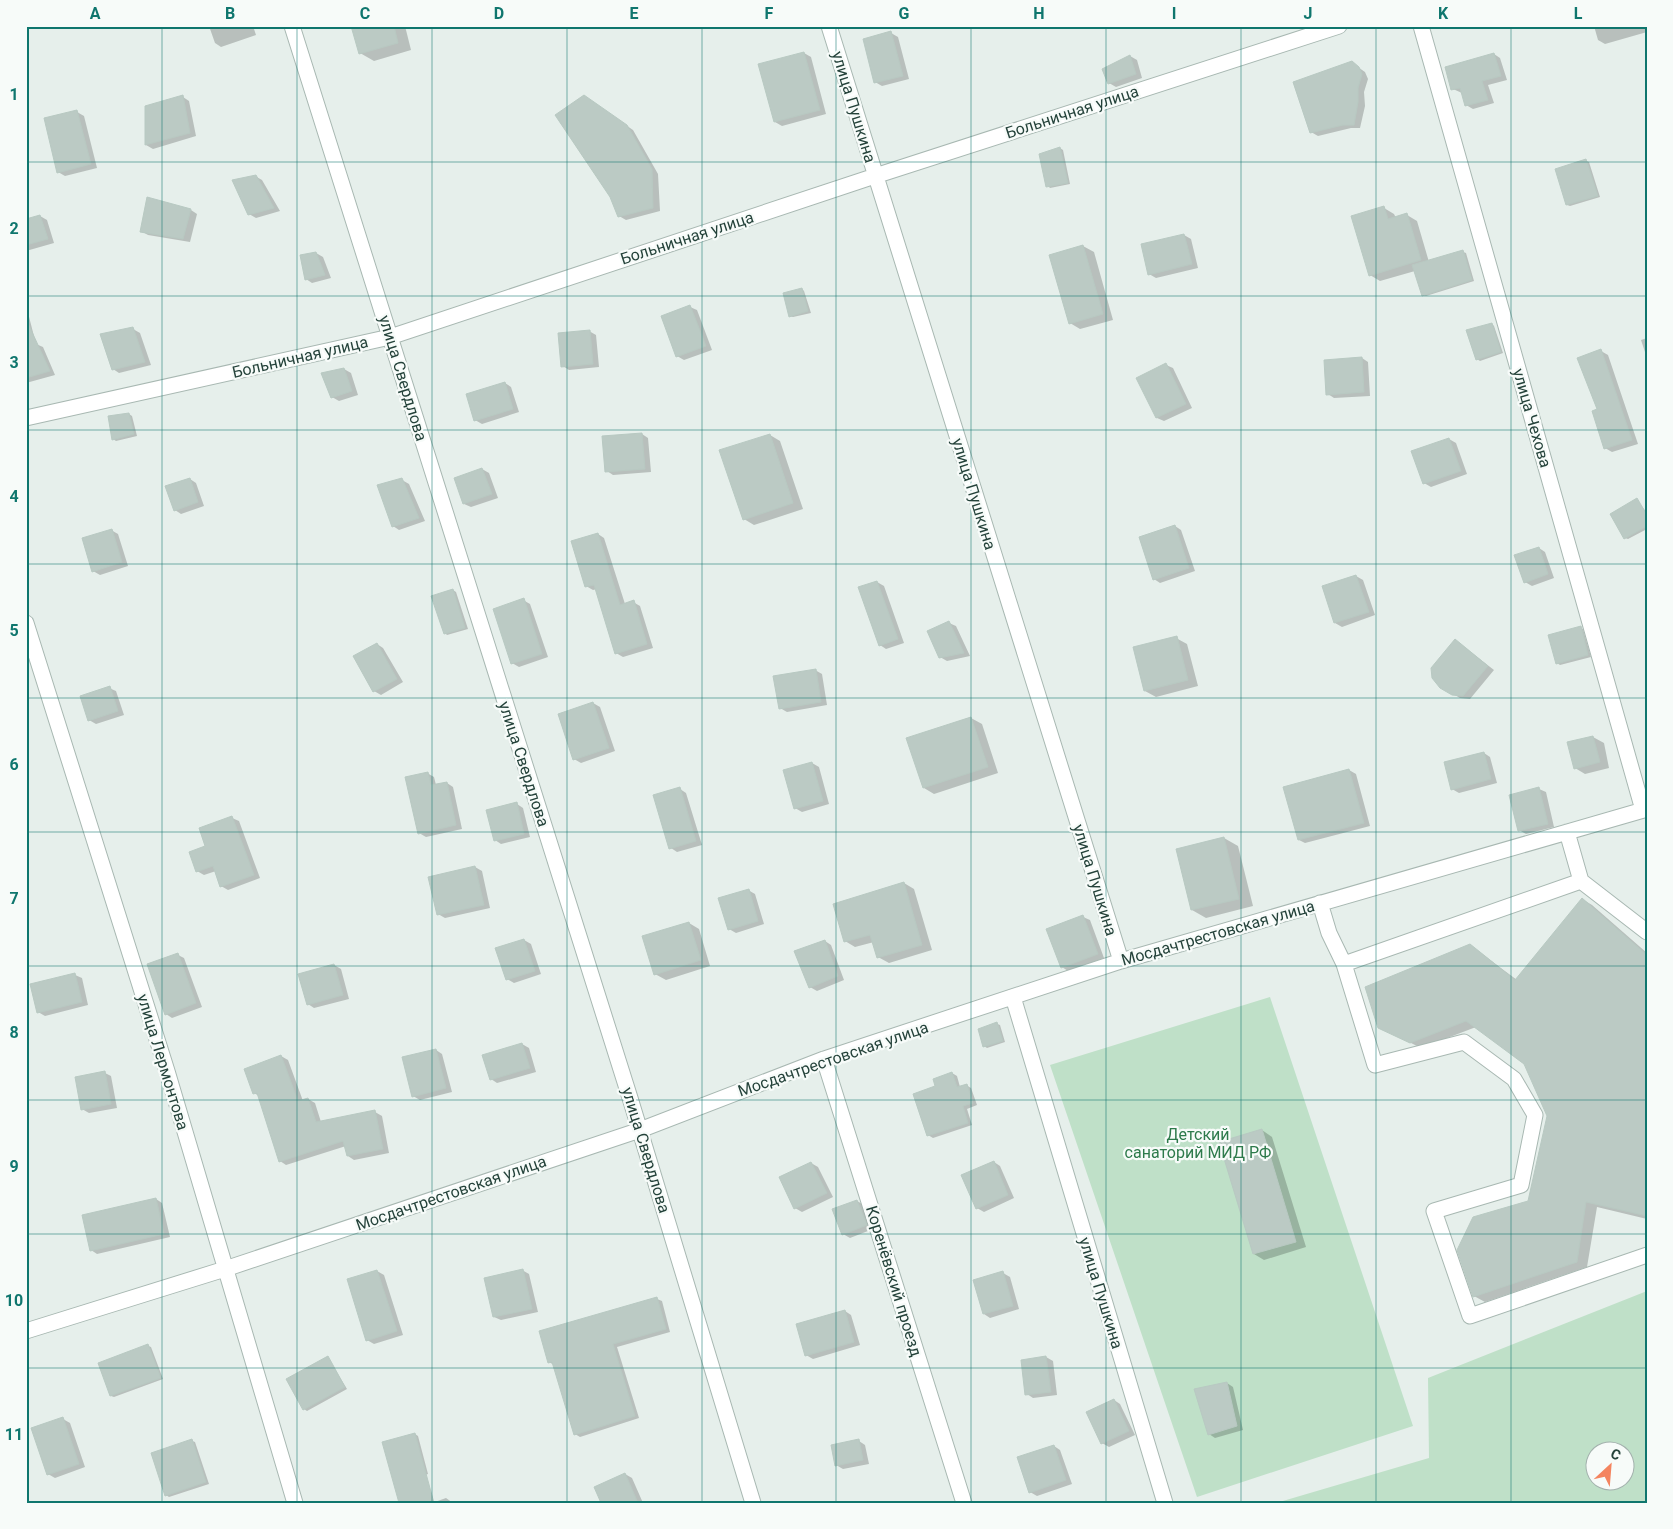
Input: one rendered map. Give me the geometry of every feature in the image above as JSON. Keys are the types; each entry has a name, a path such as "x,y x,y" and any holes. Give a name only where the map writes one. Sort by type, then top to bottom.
{"street":[{"name":"улица Свердлова","path":"292,26 640,1130 752,1503"},
{"name":"улица Пушкина","path":"829,26 1121,961"},
{"name":"Больничная улица","path":"26,418 390,337 875,176 1339,26"},
{"name":"улица Чехова","path":"1421,26 1645,810"},
{"name":"улица Лермонтова","path":"26,623 167,1071 295,1503"},
{"name":"Мосдачтрестовская улица","path":"26,1331 225,1270 640,1130 824,1059 1121,961 1645,810"},
{"path":"1567,832 1581,881 1647,932"},
{"path":"1344,964 1581,881"},
{"path":"1320,903 1328,934 1344,964 1375,1065 1464,1042 1514,1079 1535,1115 1522,1185 1434,1211 1470,1316 1647,1255"},
{"name":"улица Пушкина","path":"1013,997 1165,1503"},
{"name":"Коренёвский проезд","path":"824,1059 964,1503"}],"green space":[{"name":"Детский санаторий МИД РФ","path":"1270,997 1413,1426 1197,1497 1050,1065"},
{"path":"1647,1291 1647,1503 1276,1503 1429,1458 1428,1378"}],"building":[{"path":"351,26 394,26 398,43 359,54"},
{"path":"891,31 903,76 874,83 863,39"},
{"path":"804,52 820,110 774,122 758,64"},
{"path":"1494,53 1501,76 1482,81 1488,100 1465,106 1460,88 1451,90 1445,67"},
{"path":"1130,55 1136,74 1108,84 1102,69"},
{"path":"1352,61 1359,67 1362,74 1358,88 1358,102 1354,125 1343,125 1310,133 1293,82"},
{"path":"183,95 190,133 145,145 145,106"},
{"path":"584,95 627,125 652,169 653,208 618,217 610,197 555,115"},
{"path":"77,110 91,164 57,173 44,118"},
{"path":"1060,147 1068,183 1046,187 1039,154"},
{"path":"1586,159 1598,196 1566,205 1555,169"},
{"path":"256,175 274,208 248,215 232,180"},
{"path":"147,197 191,209 183,239 140,232"},
{"path":"1384,206 1388,219 1407,213 1421,260 1369,276 1351,216"},
{"path":"40,215 48,239 26,245 26,219"},
{"path":"1184,234 1192,264 1148,275 1141,244"},
{"path":"1083,245 1103,314 1069,324 1049,255"},
{"path":"1463,250 1472,280 1422,296 1412,265"},
{"path":"316,252 325,275 305,280 300,255"},
{"path":"802,288 808,311 789,317 783,293"},
{"path":"690,305 706,346 676,357 661,316"},
{"path":"26,319 50,371 26,378"},
{"path":"1492,323 1501,352 1476,360 1466,330"},
{"path":"133,327 145,362 112,370 100,334"},
{"path":"590,330 593,364 561,367 558,333"},
{"path":"1601,349 1632,440 1604,449 1592,411 1597,409 1577,358"},
{"path":"1362,357 1364,392 1326,395 1324,360"},
{"path":"1166,363 1186,404 1156,418 1136,378"},
{"path":"344,368 352,391 331,398 321,373"},
{"path":"505,382 513,409 474,421 466,394"},
{"path":"129,413 134,434 112,440 108,416"},
{"path":"642,433 645,469 605,472 602,436"},
{"path":"770,434 793,503 743,520 719,450"},
{"path":"1449,438 1461,471 1423,484 1411,451"},
{"path":"482,468 492,494 463,504 454,478"},
{"path":"190,478 198,502 174,511 165,486"},
{"path":"402,478 419,518 392,527 377,485"},
{"path":"1637,498 1647,515 1647,526 1624,539 1610,514"},
{"path":"1175,525 1189,568 1153,580 1139,537"},
{"path":"112,529 122,562 92,572 82,538"},
{"path":"598,533 620,605 634,600 647,644 615,654 594,585 585,587 571,541"},
{"path":"1539,547 1548,574 1524,583 1514,555"},
{"path":"1356,575 1369,612 1334,623 1322,586"},
{"path":"877,581 898,639 879,646 858,587"},
{"path":"453,589 465,628 444,634 431,596"},
{"path":"524,598 542,654 511,664 493,609"},
{"path":"949,621 964,653 939,658 927,631"},
{"path":"1581,626 1588,655 1556,664 1548,635"},
{"path":"1177,636 1188,680 1144,691 1133,647"},
{"path":"1455,639 1488,666 1463,696 1452,695 1440,688 1432,678 1431,668"},
{"path":"377,643 397,679 373,692 353,656"},
{"path":"816,669 821,702 779,709 773,676"},
{"path":"110,686 118,711 88,721 80,696"},
{"path":"593,702 609,748 573,760 558,714"},
{"path":"971,717 988,767 923,788 906,738"},
{"path":"1593,736 1600,762 1574,769 1567,742"},
{"path":"1484,752 1491,779 1451,790 1444,762"},
{"path":"812,762 823,801 794,809 783,770"},
{"path":"1349,769 1364,823 1298,840 1283,787"},
{"path":"428,772 431,785 447,782 456,825 418,834 405,777"},
{"path":"680,787 696,841 669,849 653,795"},
{"path":"1539,787 1548,824 1518,831 1509,795"},
{"path":"517,802 524,834 494,841 486,810"},
{"path":"232,816 254,875 220,887 213,866 196,872 189,852 205,846 199,828"},
{"path":"1224,837 1239,899 1191,910 1176,849"},
{"path":"475,866 484,905 437,915 428,877"},
{"path":"904,882 922,945 877,958 870,935 844,942 833,904"},
{"path":"749,889 758,921 728,930 718,898"},
{"path":"1582,898 1647,955 1647,1216 1586,1202 1577,1262 1473,1297 1457,1250 1473,1217 1528,1201 1547,1116 1524,1064 1466,1021 1410,1043 1378,1028 1365,987 1470,944 1515,980"},
{"path":"1083,915 1098,954 1061,968 1046,929"},
{"path":"689,922 701,960 654,975 642,936"},
{"path":"524,939 535,971 506,980 495,948"},
{"path":"825,940 838,976 809,988 794,951"},
{"path":"178,953 196,1003 165,1015 147,964"},
{"path":"334,964 343,995 307,1005 298,974"},
{"path":"75,973 82,1002 37,1013 30,984"},
{"path":"997,1022 1003,1041 983,1047 978,1029"},
{"path":"522,1043 530,1068 490,1080 482,1055"},
{"path":"436,1049 446,1088 412,1097 402,1057"},
{"path":"281,1055 298,1101 308,1098 316,1122 375,1110 383,1149 347,1156 343,1141 279,1162 257,1093 253,1094 244,1069"},
{"path":"105,1071 111,1104 81,1110 75,1077"},
{"path":"952,1072 957,1087 967,1084 973,1103 963,1106 968,1123 927,1136 913,1094 935,1086 933,1079"},
{"path":"1262,1129 1296,1242 1253,1254 1219,1142"},
{"path":"994,1161 1008,1195 976,1209 961,1175"},
{"path":"811,1162 827,1193 794,1209 779,1177"},
{"path":"156,1198 164,1234 90,1251 82,1215"},
{"path":"857,1200 867,1225 842,1235 832,1209"},
{"path":"523,1269 532,1309 493,1317 484,1278"},
{"path":"377,1270 397,1331 366,1341 347,1279"},
{"path":"1003,1271 1013,1306 983,1314 973,1280"},
{"path":"657,1297 666,1329 613,1344 635,1416 574,1435 552,1362 548,1363 539,1331"},
{"path":"845,1310 854,1342 805,1356 796,1324"},
{"path":"148,1344 161,1378 110,1396 98,1363"},
{"path":"328,1356 345,1387 303,1410 286,1379"},
{"path":"1046,1356 1051,1392 1025,1395 1021,1360"},
{"path":"1227,1382 1237,1426 1208,1435 1194,1389"},
{"path":"1114,1399 1129,1431 1101,1444 1086,1412"},
{"path":"63,1417 79,1464 47,1475 31,1428"},
{"path":"415,1433 434,1503 399,1503 382,1442"},
{"path":"192,1439 206,1482 165,1496 151,1453"},
{"path":"859,1439 863,1460 835,1466 831,1445"},
{"path":"1054,1445 1066,1480 1029,1493 1017,1457"},
{"path":"625,1473 638,1503 601,1503 594,1487"}]}
